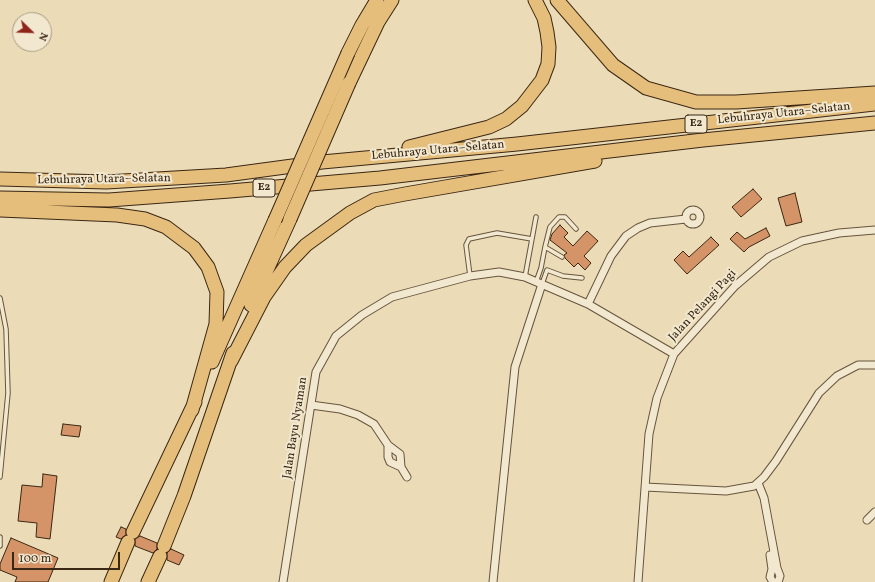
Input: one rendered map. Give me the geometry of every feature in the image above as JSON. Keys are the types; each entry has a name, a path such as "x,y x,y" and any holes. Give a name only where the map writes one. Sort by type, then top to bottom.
{"highway":[{"path":"111,582 130,537 192,410 348,53 377,0"},
{"path":"148,582 184,496 231,362 242,326 290,219 348,83 378,22 392,0"},
{"path":"380,156 401,149 489,127 506,119 522,106 542,80 548,64 549,47 547,32 544,18 535,0"},
{"path":"556,0 613,65 646,88 696,102 736,102 875,93"},
{"name":"Lebuhraya Utara–Selatan","path":"0,179 106,182 149,181 226,175 380,156 517,144 875,104"},
{"name":"Lebuhraya Utara–Selatan","path":"0,198 109,200 230,191 380,178 703,140 875,123"},
{"path":"231,362 264,297 285,267 306,245 350,213 374,200 703,140"},
{"path":"0,210 117,215 145,219 166,227 194,248 208,267 217,292 216,324 192,410"}],"street":[{"path":"588,304 611,256 626,236 638,228 650,224 686,219"},
{"name":"Jalan Pelangi Pagi","path":"638,582 649,434 653,411 674,354 734,286 769,257 802,242 839,233 875,230"},
{"name":"Jalan Bayu Nyaman","path":"284,582 316,372 336,336 362,315 392,298 470,276 499,272 525,277 588,304 674,354"},
{"path":"493,582 515,367 539,283"},
{"path":"645,487 726,490 756,484 776,462 819,393 837,376 844,372 858,365 875,365"},
{"path":"311,405 334,407 358,415 378,428 388,445 400,454 401,467 407,477"},
{"path":"388,445 388,457 390,462 401,467"},
{"path":"756,484 766,530 772,569 770,577 773,582"},
{"path":"756,484 764,498 777,568 780,576 778,582"},
{"path":"867,520 875,512"}],"lane":[{"path":"539,283 550,227 559,216 565,217 576,228"},
{"path":"525,277 536,217"},
{"path":"470,276 466,245 469,239 497,233 532,239"},
{"path":"545,247 562,257"},
{"path":"541,268 563,276 582,278"},
{"path":"539,283 547,270"},
{"path":"0,298 6,329 8,393 0,477"},
{"path":"0,537 0,546"}],"building":[{"path":"753,189 762,199 741,217 732,207"},
{"path":"795,193 802,222 786,226 778,198"},
{"path":"560,225 568,233 564,237 573,246 587,231 598,241 584,256 591,263 585,270 578,263 574,267 565,258 564,255 567,253 550,240 552,234"},
{"path":"766,228 770,236 749,247 744,252 730,239 737,232 745,239"},
{"path":"711,237 719,245 687,274 674,260 683,251 689,257"},
{"path":"63,424 81,426 79,437 61,435"},
{"path":"43,474 57,476 50,539 36,537 37,523 18,521 22,485 42,487"},
{"path":"121,527 126,529 126,535 121,539 116,537"},
{"path":"140,536 157,543 157,549 153,553 135,546 135,539"},
{"path":"11,538 58,558 48,582 15,582 17,577 0,570 0,564"},
{"path":"171,549 184,555 179,565 167,560 167,553"}]}
